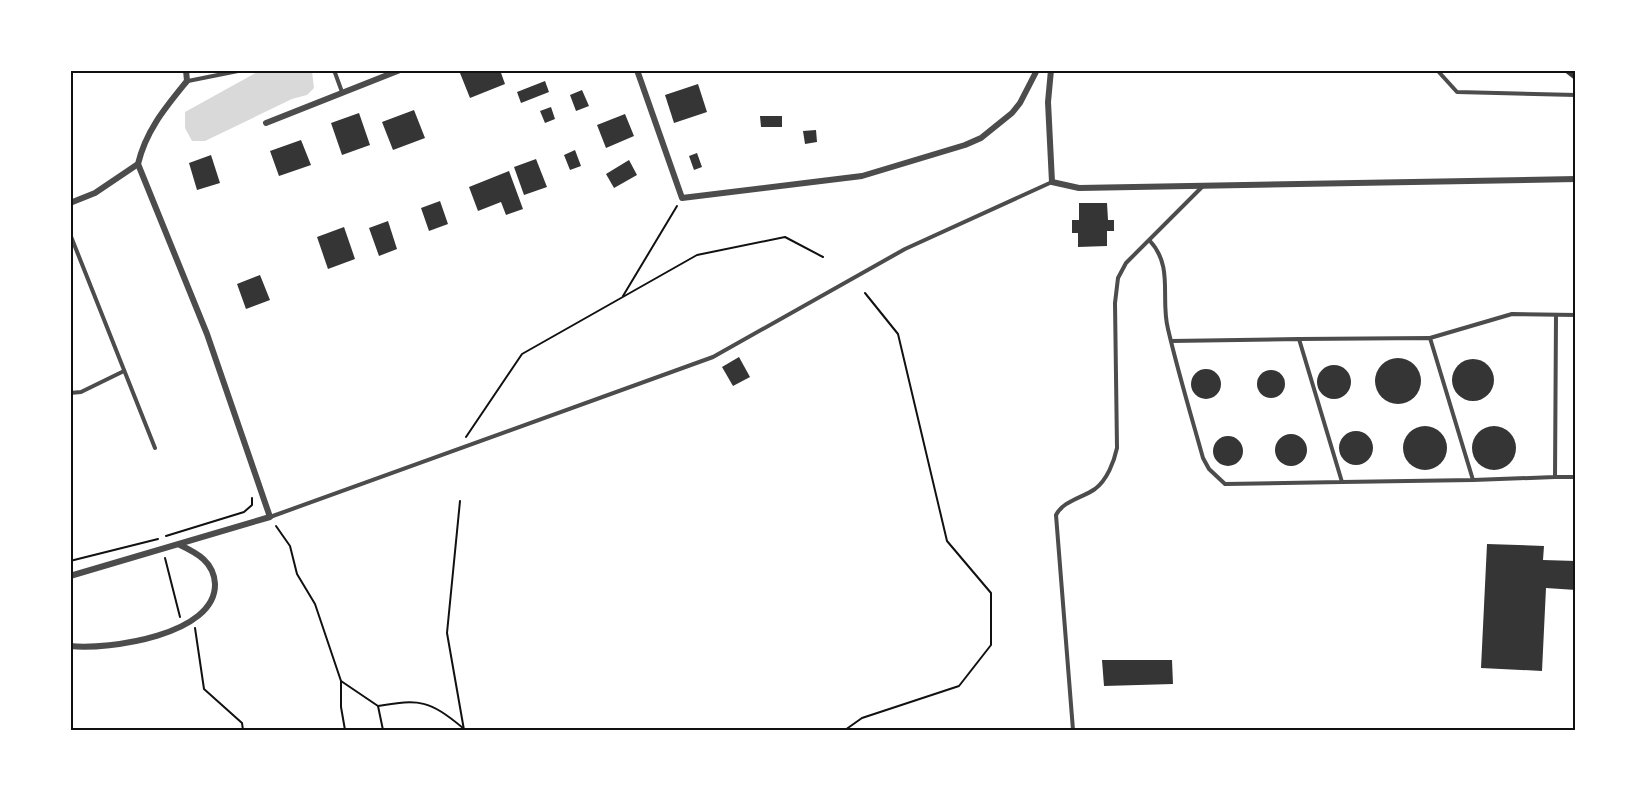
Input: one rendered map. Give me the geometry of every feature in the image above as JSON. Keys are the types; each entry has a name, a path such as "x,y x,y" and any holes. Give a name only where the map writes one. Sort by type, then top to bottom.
{"street":[{"path":"70,576 163,551 270,517 207,334 138,164 142,146 153,123 187,81 186,70"},
{"path":"266,123 400,70"},
{"path":"637,70 682,198 862,176 965,145 988,133 1012,113 1020,104 1037,70"},
{"path":"1051,70 1048,102 1052,182 1079,188 1575,179"},
{"path":"70,204 95,193 138,164"},
{"path":"70,646 117,644 194,621 212,598 214,579 204,558 180,545"}],"lane":[{"path":"187,81 243,70"},
{"path":"334,70 342,93"},
{"path":"1437,70 1457,92 1575,95"},
{"path":"270,517 713,357 905,249 1052,182"},
{"path":"1073,730 1056,515 1059,508 1096,488 1113,463 1118,448 1115,303 1118,278 1126,263 1150,242 1203,186"},
{"path":"70,234 155,448"},
{"path":"1150,242 1161,256 1164,268 1167,326 1203,458 1217,479 1225,484 1575,477"},
{"path":"1171,341 1430,338 1512,314 1575,315"},
{"path":"1555,477 1556,315"},
{"path":"1430,338 1473,480"},
{"path":"1299,339 1342,482"},
{"path":"70,393 81,392 124,371"}],"path":[{"path":"622,297 682,198"},
{"path":"465,437 522,354 697,255 785,237 823,257"},
{"path":"845,730 862,718 959,686 991,645 992,593 947,541 898,334 865,293"},
{"path":"70,561 159,538 244,512 252,505 251,495 260,491"},
{"path":"460,501 447,633 464,729"},
{"path":"270,517 290,546 297,573 315,604 341,681 341,707 345,730"},
{"path":"159,538 182,626"},
{"path":"194,621 204,689 242,723 243,730"},
{"path":"341,681 378,706 414,700 440,710 464,729"},
{"path":"378,706 382,730"}],"shaded area":[{"path":"261,70 312,71 314,88 307,95 292,99 205,141 192,141 185,128 185,112"}],"building":[{"path":"468,70 500,70 505,84 470,98 460,73"},
{"path":"1562,70 1576,70 1576,81"},
{"path":"545,81 549,92 521,103 517,92"},
{"path":"698,84 707,112 674,123 665,95"},
{"path":"582,90 589,106 576,111 570,95"},
{"path":"551,107 555,119 545,123 540,111"},
{"path":"414,110 425,138 393,150 382,122"},
{"path":"359,113 370,145 342,155 331,123"},
{"path":"625,114 634,136 606,148 597,125"},
{"path":"760,116 782,116 782,127 761,127"},
{"path":"816,130 817,142 805,144 803,131"},
{"path":"301,140 311,165 279,176 270,151"},
{"path":"575,150 581,166 570,170 564,155"},
{"path":"697,153 702,167 694,170 689,156"},
{"path":"211,155 220,183 197,190 189,163"},
{"path":"536,159 547,187 524,195 514,167"},
{"path":"629,160 637,175 614,188 606,174"},
{"path":"509,171 523,209 506,215 501,202 478,211 469,187"},
{"path":"440,201 448,224 429,231 421,208"},
{"path":"1079,203 1107,203 1108,220 1114,220 1114,231 1107,231 1107,246 1078,247 1078,233 1072,233 1072,220 1079,220"},
{"path":"388,221 397,249 379,256 369,228"},
{"path":"344,227 355,259 328,269 317,237"},
{"path":"260,275 270,300 246,309 237,284"},
{"path":"739,357 750,377 733,386 722,367"},
{"path":"1398,358 1414,365 1421,381 1414,397 1398,404 1382,397 1375,381 1382,365"},
{"path":"1473,359 1481,360 1488,365 1493,372 1493,388 1488,395 1481,400 1473,401 1465,400 1458,395 1453,388 1452,380 1453,372 1458,365 1465,360"},
{"path":"1334,365 1346,370 1351,382 1346,394 1334,399 1322,394 1317,382 1322,370"},
{"path":"1206,369 1216,374 1221,384 1216,394 1206,399 1196,394 1191,384 1196,374"},
{"path":"1271,370 1281,374 1285,384 1281,394 1271,398 1261,394 1257,384 1261,374"},
{"path":"1425,426 1434,427 1441,432 1446,439 1446,457 1441,464 1434,469 1425,470 1416,469 1409,464 1404,457 1403,448 1404,439 1409,432 1416,427"},
{"path":"1494,426 1503,427 1510,432 1515,439 1515,457 1510,464 1503,469 1494,470 1485,469 1478,464 1473,457 1472,448 1473,439 1478,432 1485,427"},
{"path":"1356,431 1368,436 1373,448 1368,460 1356,465 1344,460 1339,448 1344,436"},
{"path":"1291,434 1302,439 1307,450 1302,461 1291,466 1280,461 1275,450 1280,439"},
{"path":"1228,436 1239,440 1243,451 1239,462 1228,466 1217,462 1213,451 1217,440"},
{"path":"1487,544 1544,546 1543,560 1576,561 1576,590 1546,588 1542,671 1481,668"},
{"path":"1102,660 1172,660 1173,684 1104,686"}]}
